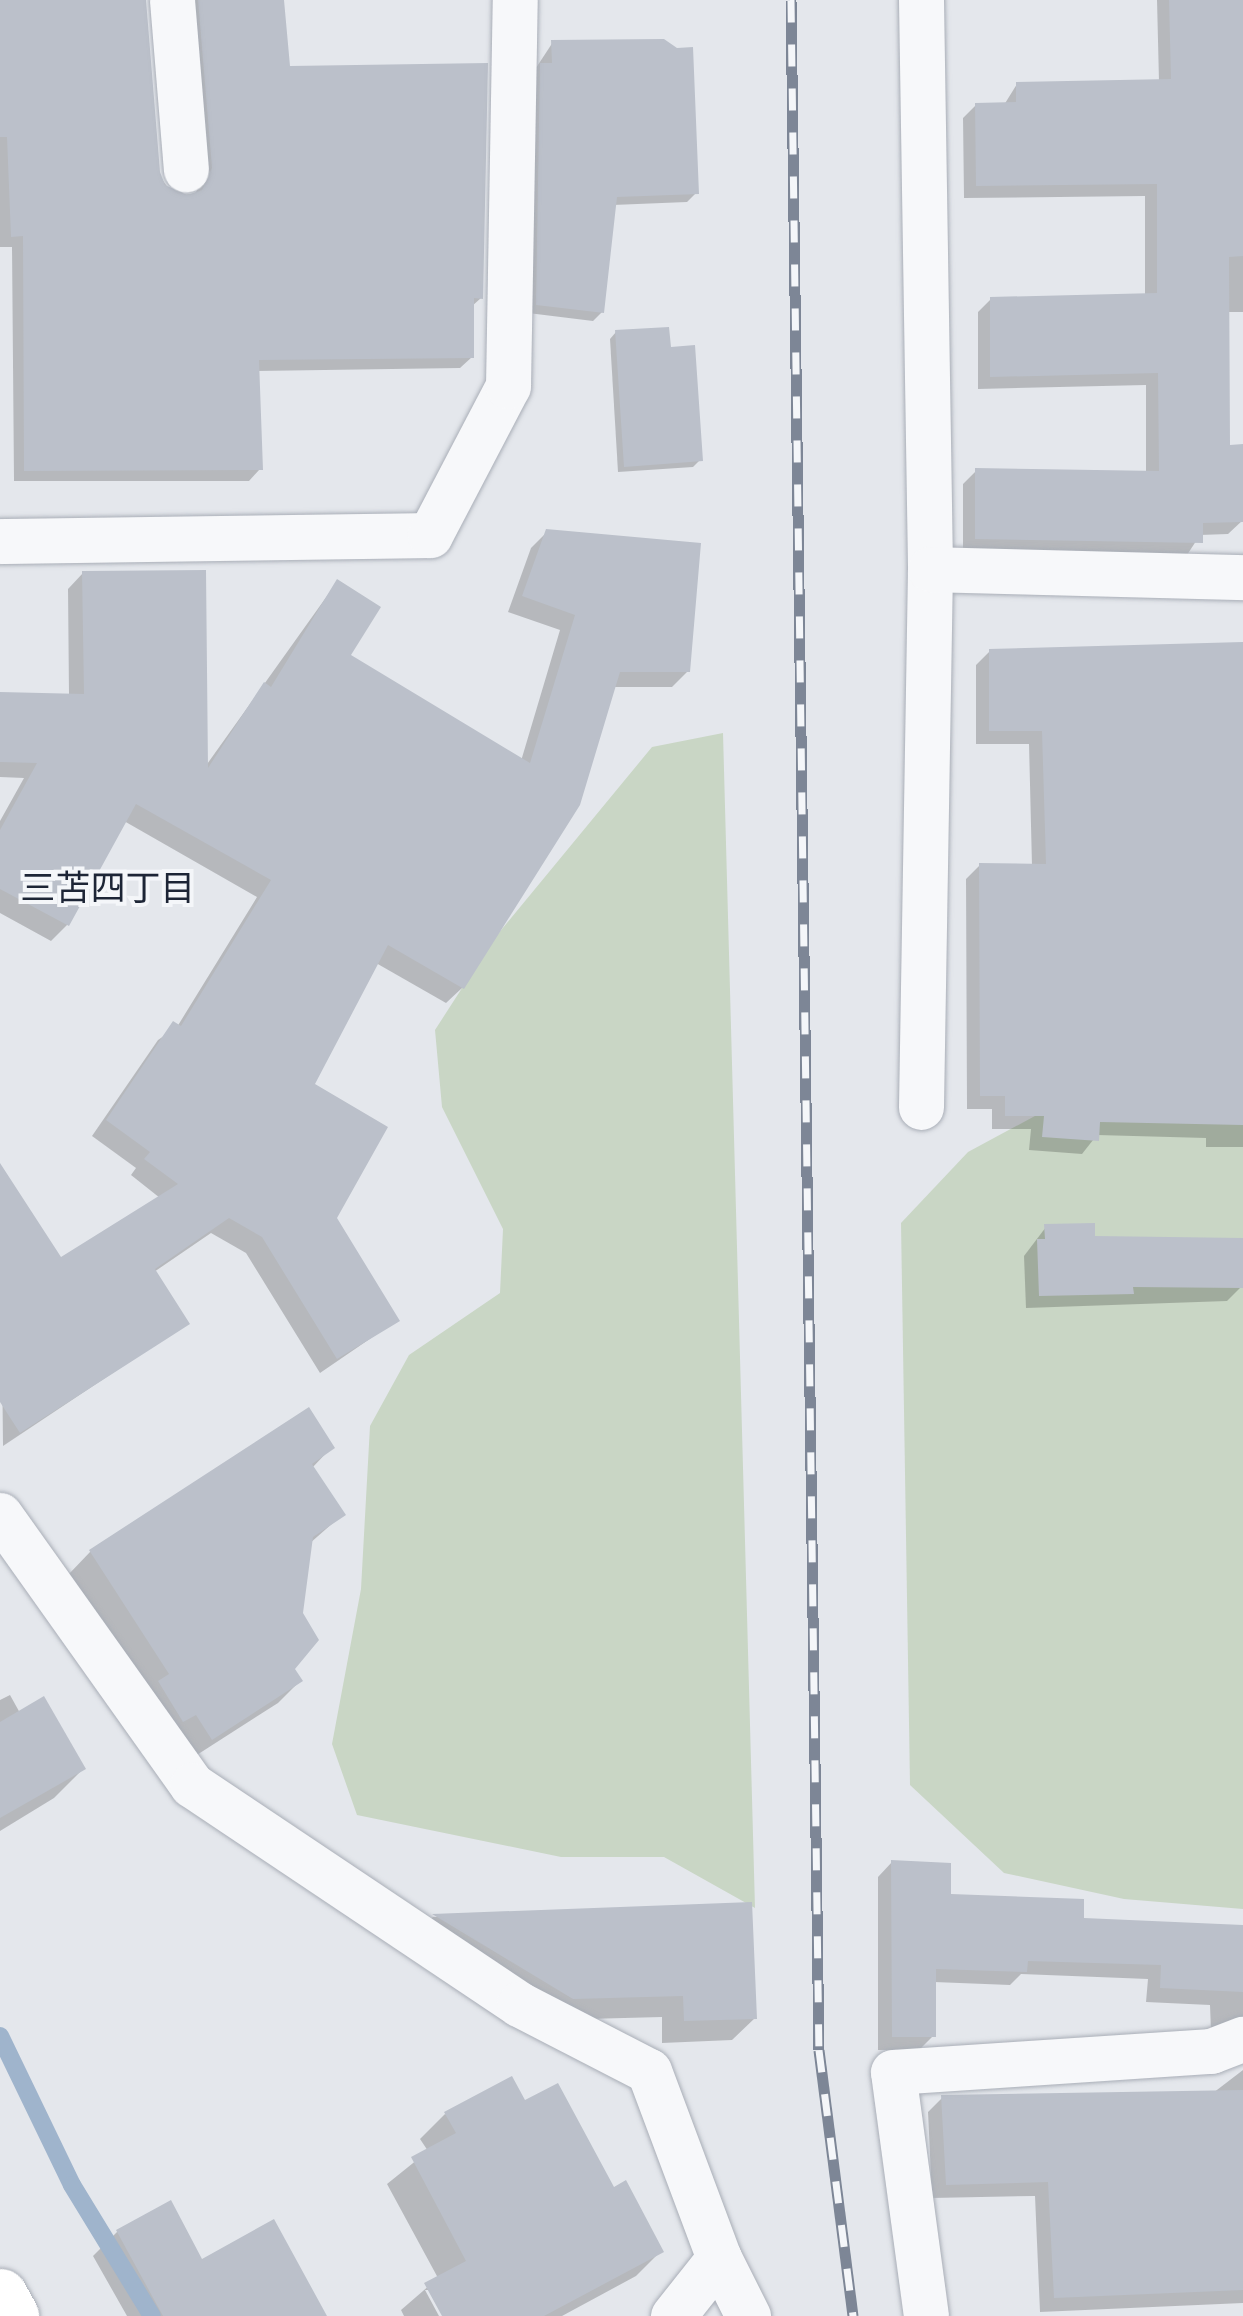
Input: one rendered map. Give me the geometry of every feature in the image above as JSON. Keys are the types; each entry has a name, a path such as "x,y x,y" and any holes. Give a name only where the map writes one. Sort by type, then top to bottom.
{"main road":[{"path":"0,2296 11,2316"}],"street":[{"path":"172,0 186,169"},
{"path":"0,540 430,534 508,386 515,0"},
{"path":"921,0 930,569 921,1107"},
{"path":"930,569 1243,577"},
{"path":"0,1515 192,1784 519,2004 649,2071 719,2258 748,2316"},
{"path":"926,2316 894,2072 1211,2051 1243,2039"},
{"path":"673,2316 719,2258"}],"green space":[{"path":"723,733 755,1908 664,1857 561,1857 357,1815 332,1744 361,1589 370,1426 409,1355 500,1293 503,1229 442,1107 435,1030 493,940 652,747"},
{"path":"1243,1089 1243,1909 1124,1899 1004,1873 910,1785 901,1223 968,1152 1046,1110"}],"building":[{"path":"0,0 146,0 160,172 165,185 187,195 202,190 212,168 198,0 284,0 290,66 488,63 483,299 474,298 474,358 259,360 263,470 24,471 23,236 11,237 7,137 0,137"},
{"path":"1169,0 1243,0 1243,256 1229,257 1230,445 1243,444 1243,522 1203,523 1203,543 975,539 975,468 1159,471 1158,373 990,377 990,297 1157,293 1157,184 976,186 975,103 1016,102 1016,82 1171,79"},
{"path":"664,39 677,48 693,47 699,194 617,197 604,313 536,305 540,63 552,63 551,40"},
{"path":"669,327 671,347 695,345 703,461 624,467 615,330"},
{"path":"546,529 701,543 690,672 620,672 580,805 464,989 388,945 315,1084 388,1127 337,1218 400,1321 337,1359 262,1237 229,1218 155,1269 190,1324 20,1433 0,1402 0,1163 61,1257 178,1184 144,1159 150,1152 106,1120 173,1021 181,1026 271,880 136,804 69,926 0,889 0,830 37,763 0,762 0,692 84,694 82,571 206,570 208,768 264,682 271,687 337,579 381,607 351,655 530,763 575,615 522,596"},
{"path":"1243,642 1243,1125 1100,1122 1099,1141 1042,1137 1044,1116 1005,1116 1005,1096 980,1096 979,863 1046,864 1042,731 989,731 989,649"},
{"path":"1095,1223 1095,1236 1243,1238 1243,1288 1133,1287 1134,1294 1039,1296 1037,1239 1045,1239 1044,1224"},
{"path":"309,1407 335,1448 312,1464 346,1515 313,1537 303,1613 319,1640 295,1669 303,1681 212,1740 196,1715 183,1722 158,1681 169,1674 89,1550"},
{"path":"44,1696 86,1769 0,1818 0,1722"},
{"path":"891,1860 951,1863 951,1894 1084,1899 1084,1918 1243,1925 1243,1992 1160,1988 1161,1965 1028,1961 1027,1972 936,1969 936,2037 892,2037"},
{"path":"752,1902 757,2019 684,2021 683,1996 573,1999 432,1914"},
{"path":"512,2076 525,2100 558,2083 614,2187 626,2180 664,2252 544,2316 442,2316 424,2283 466,2261 411,2157 456,2133 444,2112"},
{"path":"1243,2090 1243,2290 1054,2298 1048,2182 946,2185 941,2095"},
{"path":"171,2200 202,2259 274,2219 327,2316 163,2316 116,2230"}],"waterway":[{"path":"0,2036 72,2185 152,2316"}],"railway":[{"path":"791,0 819,2050 853,2316"}],"district":[{"name":"三苫四丁目","path":"108,889"}]}
